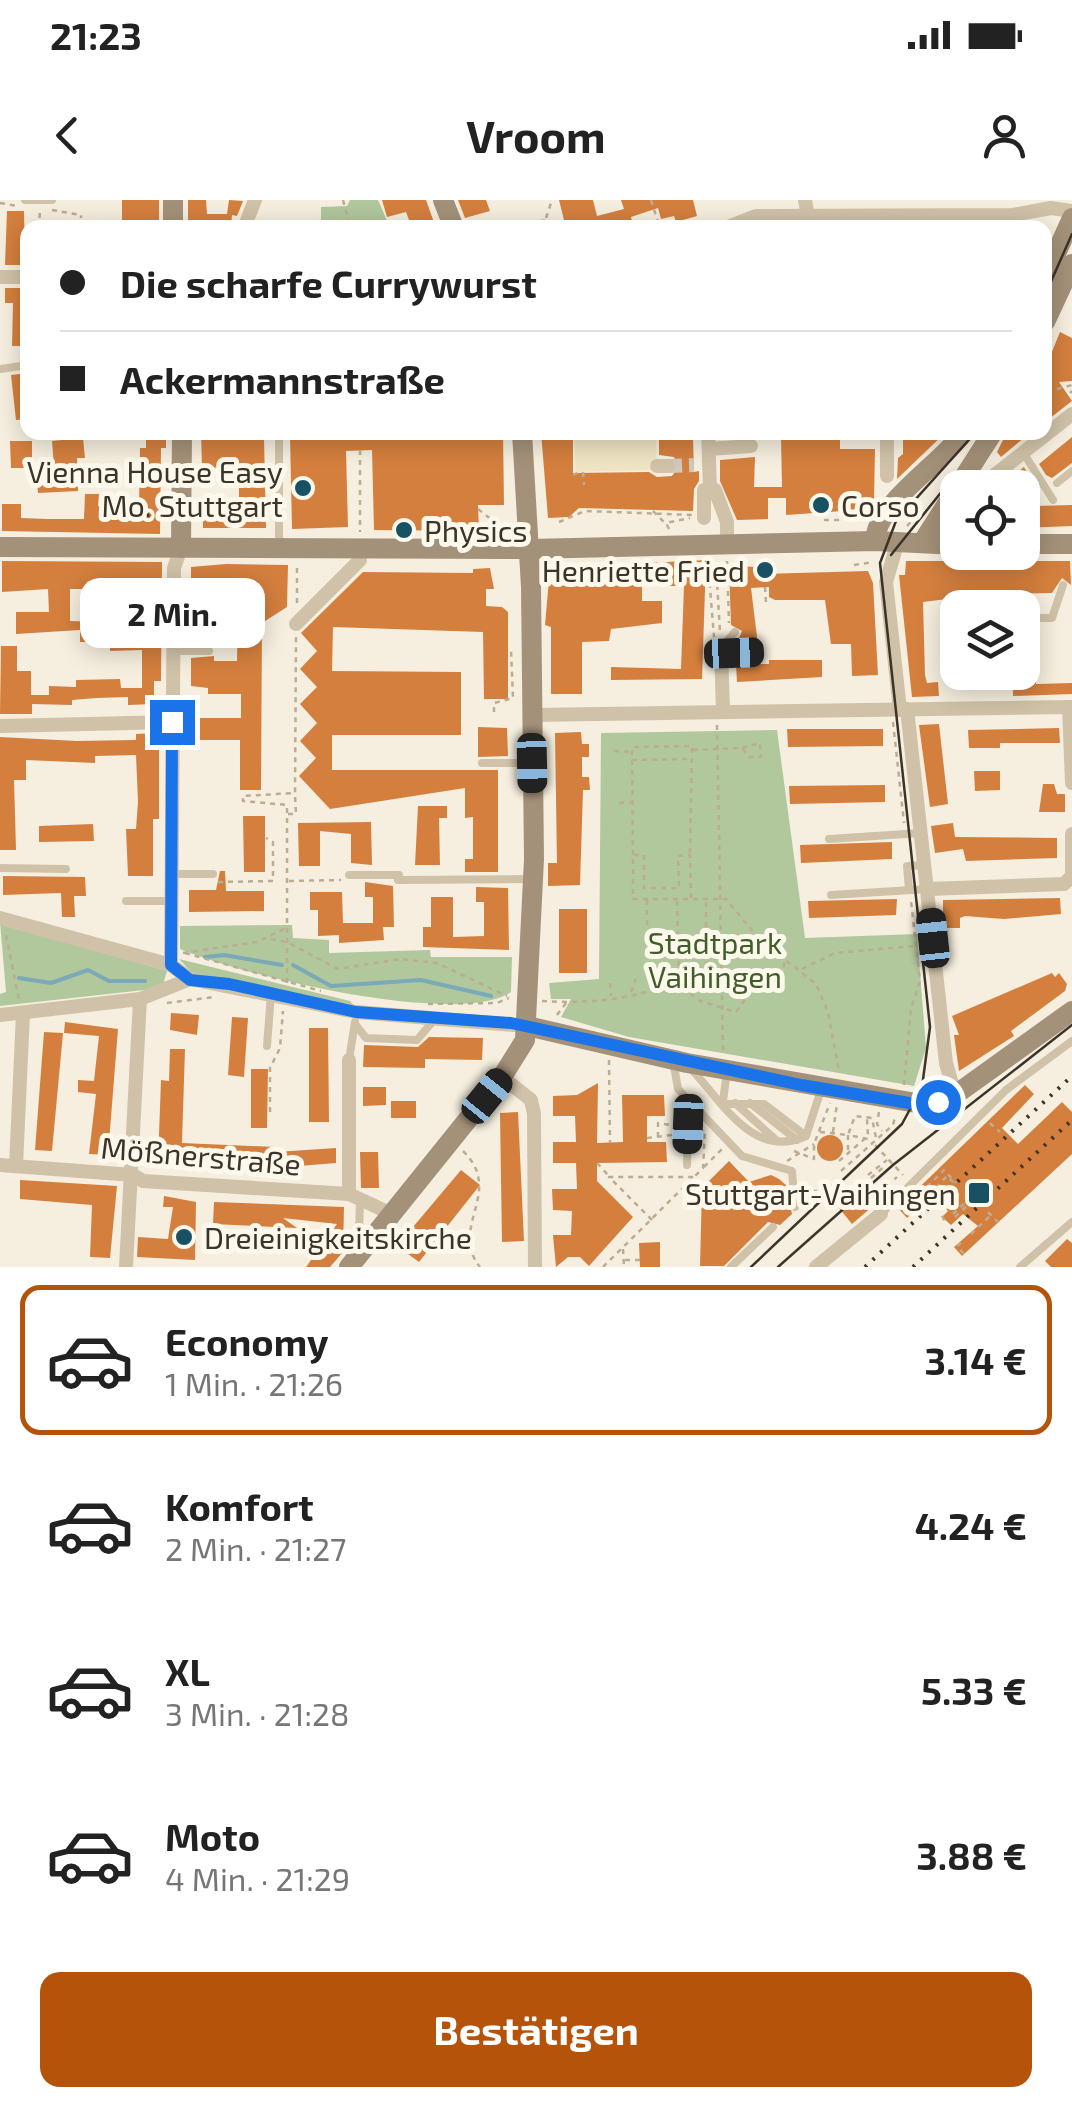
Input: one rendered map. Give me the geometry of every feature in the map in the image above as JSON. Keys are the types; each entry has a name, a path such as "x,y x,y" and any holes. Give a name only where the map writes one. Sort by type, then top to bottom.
{"main road":[{"path":"1052,261 1072,214"},
{"path":"1052,307 1072,264"},
{"path":"181,548 182,440"},
{"path":"349,1267 502,1078 522,1048 527,1026 519,999 532,763 530,549 523,440"},
{"path":"874,551 876,526 887,510 956,440"},
{"path":"922,543 988,440"},
{"path":"0,547 286,552 360,548 874,551 902,533 922,543 940,544"},
{"path":"1040,546 1066,549"},
{"path":"527,1026 680,1062 725,1064 902,1096 922,1104 955,1095 1072,1011"}],"street":[{"path":"805,200 808,216"},
{"path":"917,220 1012,215 1052,208 1072,214"},
{"path":"739,220 808,216 880,220"},
{"path":"707,440 704,460 710,490"},
{"path":"886,476 888,440"},
{"path":"1000,470 1041,440"},
{"path":"704,460 751,446"},
{"path":"704,518 704,490 716,490 726,522 727,553"},
{"path":"902,533 894,568 886,582 900,710 922,834 946,1063 955,1095"},
{"path":"171,965 174,568 181,548"},
{"path":"296,624 360,560 360,548"},
{"path":"718,648 720,718"},
{"path":"532,714 720,718 1070,707 1072,783"},
{"path":"0,726 172,722"},
{"path":"928,888 1064,884 1072,876 1072,834"},
{"path":"3,918 171,965 190,980 214,989 281,995 355,1018 437,1017 527,1026"},
{"path":"0,1016 141,1003 190,980"},
{"path":"126,1267 141,1003"},
{"path":"8,1166 23,1012"},
{"path":"349,1060 354,1196"},
{"path":"502,1078 531,1100 534,1114 535,1267"},
{"name":"Mößnerstraße","path":"8,1166 133,1176 143,1181 354,1196 392,1214"},
{"path":"816,1267 881,1214"}],"lane":[{"path":"25,200 52,200"},
{"path":"279,440 286,552"},
{"path":"1023,452 1052,500"},
{"path":"1057,483 1072,471"},
{"path":"1040,618 1052,618 1063,585"},
{"path":"718,648 736,632"},
{"path":"718,648 734,653 756,652"},
{"path":"173,651 209,652"},
{"path":"482,763 532,763"},
{"path":"830,840 922,834"},
{"path":"910,890 907,866 924,865"},
{"path":"0,868 66,870"},
{"path":"172,874 214,874"},
{"path":"349,875 398,875 398,880 524,882"},
{"path":"410,880 410,884 524,882"},
{"path":"830,895 928,888"},
{"path":"126,901 171,900"},
{"path":"267,1046 281,995"},
{"path":"355,1018 366,1038 417,1040 437,1017"},
{"path":"349,1060 355,1018"},
{"path":"881,1214 907,1181 1006,1090 1072,1040"},
{"path":"795,1206 792,1171 742,1156 674,1080 680,1062 752,1136 777,1141 812,1140"},
{"path":"723,1104 725,1064"},
{"path":"812,1140 831,1083"},
{"path":"736,1103 777,1141"},
{"path":"723,1104 764,1104 812,1140"},
{"path":"750,1104 797,1140"},
{"path":"687,1165 688,1124 696,1109"},
{"path":"354,1196 359,1237 368,1244"},
{"path":"1020,1267 1072,1222"},
{"path":"731,1267 773,1226"}],"path":[{"path":"546,220 552,200"},
{"path":"40,220 40,208 81,218"},
{"path":"58,211 58,217"},
{"path":"1057,390 1071,390"},
{"path":"360,450 360,548"},
{"path":"574,475 581,472 584,486"},
{"path":"902,533 919,508 909,515"},
{"path":"478,509 512,536"},
{"path":"559,522 584,509 653,510 704,518"},
{"path":"653,510 674,530"},
{"path":"842,513 873,512"},
{"path":"666,523 704,518"},
{"path":"824,520 840,520"},
{"path":"854,565 874,551"},
{"path":"286,552 296,624 296,814 287,814"},
{"path":"718,648 729,624 727,553"},
{"path":"708,557 718,648"},
{"path":"709,586 711,568 716,564 719,620"},
{"path":"765,565 765,574"},
{"path":"766,588 766,602"},
{"path":"718,608 728,607"},
{"path":"494,712 494,703 508,703 515,693 511,650 516,662"},
{"path":"900,710 905,835"},
{"path":"720,718 725,1064"},
{"path":"652,740 652,747"},
{"path":"674,740 674,746"},
{"path":"691,898 692,746 632,747 633,899 691,898 720,896"},
{"path":"692,750 742,748"},
{"path":"614,751 632,752"},
{"path":"632,760 691,759"},
{"path":"270,1112 270,1068 280,1048 287,942 287,805 242,801 243,796 295,793"},
{"path":"620,802 632,802"},
{"path":"205,882 273,882 273,842 266,838"},
{"path":"633,855 644,855 644,888 679,888 678,856 690,855"},
{"path":"287,880 349,880 349,875"},
{"path":"660,888 660,898"},
{"path":"840,1171 892,1125 902,1096 911,1009 920,981 910,890"},
{"path":"720,896 767,946 816,984 828,1012 831,1083"},
{"path":"678,942 706,942 706,897"},
{"path":"677,898 680,979"},
{"path":"647,899 647,928"},
{"path":"3,918 23,1012"},
{"path":"287,928 271,938 184,953 281,995 332,994"},
{"path":"271,938 287,942 338,969 400,958 437,963 519,999"},
{"path":"417,1004 611,998 680,979 721,951 767,946"},
{"path":"801,969 834,952 918,946"},
{"path":"672,958 679,958"},
{"path":"672,982 722,1009 736,1012 756,984 781,977 786,958"},
{"path":"630,994 636,979"},
{"path":"658,979 661,986"},
{"path":"610,984 611,998"},
{"path":"141,1003 214,989"},
{"path":"557,1016 567,1002"},
{"path":"608,1060 610,1142"},
{"path":"782,1165 819,1132 829,1102 837,1104 834,1132"},
{"path":"646,1138 671,1135 672,1126 685,1111"},
{"path":"880,1112 877,1124 883,1132"},
{"path":"848,1151 852,1118 874,1120 874,1141"},
{"path":"867,1118 868,1136"},
{"path":"703,1168 706,1120"},
{"path":"658,1138 658,1123 672,1126"},
{"path":"819,1132 868,1136 907,1181 929,1195 948,1176 955,1184 944,1170 927,1187"},
{"path":"839,1161 868,1136"},
{"path":"452,1140 479,1166 482,1186 472,1204 472,1258 480,1267"},
{"path":"812,1140 823,1146"},
{"path":"812,1140 814,1159"},
{"path":"603,1267 728,1142"},
{"path":"886,1165 870,1177 888,1159"},
{"path":"597,1163 652,1220"},
{"path":"610,1176 696,1177"},
{"path":"881,1194 907,1181"},
{"path":"828,1183 832,1187"},
{"path":"795,1191 818,1192"},
{"path":"954,1216 970,1201"},
{"path":"972,1234 990,1214 999,1223"},
{"path":"942,1216 946,1223"},
{"path":"961,1242 957,1246 964,1254"},
{"path":"623,1248 624,1267"},
{"path":"624,1260 640,1260"}],"green space":[{"path":"350,200 378,200 387,220 321,220 321,207 347,206"},
{"name":"Stadtpark Vaihingen","path":"777,730 805,938 917,934 926,1048 914,1086 629,1037 561,1017 571,999 551,999 549,983 599,979 601,733"},
{"path":"0,922 167,971 162,988 0,1006 0,994 6,992"},
{"path":"292,925 293,938 329,940 329,953 430,950 431,957 512,957 511,992 484,1002 399,1001 297,984 180,949 180,926"},
{"path":"179,959 350,1001 355,1007 193,974"}],"shaded area":[{"path":"574,440 656,440 657,470 575,472"}],"building":[{"path":"122,200 159,200 159,220 122,220"},
{"path":"188,200 206,200 207,214 227,214 229,200 243,201 232,220 188,220"},
{"path":"382,200 426,200 433,220 409,220 406,212 387,217"},
{"path":"458,200 486,200 490,211 465,218"},
{"path":"559,200 593,200 597,216 624,209 621,200 693,200 697,216 661,219 658,208 631,217 632,220 564,220"},
{"path":"7,211 24,211 24,220 20,220 20,265 5,265"},
{"path":"5,288 20,288 20,346 12,346 13,303 5,303"},
{"path":"1060,332 1072,338 1072,381 1059,382 1072,401 1052,417 1052,352"},
{"path":"20,374 20,420 16,420 11,375"},
{"path":"1072,437 1072,463 1052,478 1046,475 1039,464"},
{"path":"83,440 85,458 77,458 78,491 38,493 37,481 55,480 52,441"},
{"path":"146,440 166,440 166,448 161,448 160,534 2,531 2,504 21,504 21,518 48,519 84,519 85,494 99,494 98,506 139,506 140,448 146,448"},
{"path":"201,440 264,440 266,528 203,528 203,503 239,503 239,467 202,468"},
{"path":"290,440 503,440 504,505 478,505 479,531 374,530 372,450 346,451 348,527 292,529"},
{"path":"542,440 573,440 573,473 649,472 657,477 672,476 678,467 674,457 659,455 659,440 693,440 694,472 699,471 699,481 694,489 693,511 579,508 569,517 548,518"},
{"path":"781,440 840,440 840,449 875,449 874,501 857,510 786,515 786,498 768,498 768,519 737,520 720,481 720,460 755,457 754,487 782,487"},
{"path":"903,440 938,440 897,479 898,458 903,454"},
{"path":"1003,440 1021,440 1001,457 997,452"},
{"path":"10,441 32,441 32,468 11,468"},
{"path":"1072,505 1072,526 1040,527 1040,506"},
{"path":"706,560 702,679 611,680 611,667 681,669 684,586 662,586 662,579 642,579 642,601 662,601 662,623 611,629 609,641 582,642 582,694 551,694 551,627 545,625 550,568"},
{"path":"2,561 162,562 161,681 154,681 154,704 128,705 128,697 96,698 72,700 72,705 32,704 32,714 0,714 1,646 17,646 17,671 31,671 31,695 49,695 49,686 76,687 76,680 120,679 121,688 142,688 142,650 110,651 110,642 80,642 80,630 16,634 16,612 49,612 48,589 2,592","holes":["144,578 146,633 128,633 127,611 109,611 109,622 70,621 70,589 87,589 87,582 101,579"]},
{"path":"906,561 940,561 940,570 1040,570 1040,561 1070,561 1071,585 1062,578 1052,593 940,590 940,600 923,602 925,675 927,683 938,682 939,696 912,697 899,575 905,575"},
{"path":"288,565 287,607 262,623 261,790 240,790 240,740 190,740 190,718 241,718 241,694 208,694 208,688 191,686 191,658 214,656 214,661 237,661 238,612 231,596 214,596 214,646 191,644 191,567"},
{"path":"729,566 762,567 762,574 868,571 873,583 878,675 852,676 851,644 831,644 825,600 775,600 769,597 769,587 751,588 758,645 736,645 742,631 731,625"},
{"path":"490,568 494,589 486,589 486,606 502,607 508,612 508,699 484,699 483,632 333,627 332,671 461,672 461,735 332,735 332,770 498,770 498,872 465,872 465,859 473,859 473,817 465,818 465,788 330,809 299,776 316,758 300,741 317,723 300,704 317,687 300,669 317,651 301,633 363,572 473,573 473,569"},
{"path":"769,660 822,660 822,677 737,682 736,664 769,664"},
{"path":"1072,683 1072,694 1013,696 1013,690 1040,690 1040,684"},
{"path":"939,724 948,804 930,807 919,725"},
{"path":"478,727 507,728 508,756 478,757"},
{"path":"1059,728 1060,743 1000,743 1000,748 969,748 968,730"},
{"path":"787,729 883,729 883,746 788,747"},
{"path":"581,732 582,744 589,744 589,757 582,757 582,777 589,777 590,790 583,790 580,885 548,886 548,863 557,863 555,733"},
{"path":"159,733 159,819 153,819 153,876 128,876 126,829 136,829 138,802 136,755 95,756 95,763 26,760 26,780 14,780 16,850 0,850 0,737 136,740 136,734"},
{"path":"974,771 1000,771 1000,790 975,791"},
{"path":"1043,784 1054,784 1057,794 1065,794 1065,812 1039,812"},
{"path":"885,785 885,802 790,804 789,786"},
{"path":"418,806 447,806 447,818 439,818 440,865 415,865"},
{"path":"243,816 265,816 265,872 244,872"},
{"path":"371,822 372,865 351,863 351,834 320,831 320,866 299,866 298,823"},
{"path":"953,823 955,837 1057,838 1057,858 966,861 963,849 935,853 931,826"},
{"path":"93,824 94,841 39,842 39,826"},
{"path":"892,842 892,859 801,863 800,845"},
{"path":"220,871 225,871 226,891 264,891 264,911 189,912 189,890 216,890"},
{"path":"3,876 85,877 86,896 74,896 75,917 62,917 61,893 3,895"},
{"path":"365,882 393,886 394,927 383,927 384,940 339,943 339,935 318,936 318,910 310,910 310,892 342,892 343,923 373,923 373,897 365,897"},
{"path":"476,887 508,888 509,950 423,947 423,927 431,927 431,897 453,897 453,937 484,936 484,902 476,902"},
{"path":"1060,898 1061,914 1004,919 965,916 960,918 960,928 943,928 943,900"},
{"path":"897,899 896,915 809,918 808,901"},
{"path":"559,909 587,909 587,973 559,973"},
{"path":"1052,973 1055,977 1059,973 1067,984 1065,991 1011,1031 1014,1036 959,1071 954,1035 959,1035 952,1016"},
{"path":"171,1013 199,1015 197,1035 170,1030"},
{"path":"232,1017 248,1018 244,1077 228,1075"},
{"path":"65,1022 118,1029 108,1155 89,1154 96,1094 78,1092 78,1080 94,1081 99,1036 64,1033"},
{"path":"309,1028 328,1028 329,1122 309,1122"},
{"path":"44,1032 63,1033 52,1151 35,1150"},
{"path":"429,1037 483,1038 482,1060 425,1059 425,1068 363,1067 364,1045 418,1047"},
{"path":"170,1049 185,1049 182,1143 276,1147 276,1152 336,1148 336,1163 287,1167 255,1165 255,1160 158,1162 161,1080 169,1081"},
{"path":"251,1069 268,1069 267,1128 251,1128"},
{"path":"598,1083 597,1143 623,1142 622,1095 664,1095 665,1116 647,1116 647,1142 666,1142 667,1162 597,1163 597,1181 633,1217 589,1266 580,1257 568,1257 556,1267 553,1235 571,1235 572,1211 553,1210 552,1189 577,1189 576,1163 553,1163 553,1142 576,1142 575,1116 553,1116 553,1096 577,1095"},
{"path":"1025,1085 1034,1094 1002,1128 1018,1144 1062,1102 1072,1112 1072,1154 962,1256 954,1247 978,1226 963,1214 951,1225 942,1217 948,1211 932,1194 907,1218 898,1208"},
{"path":"363,1087 386,1087 386,1105 363,1106"},
{"path":"391,1101 416,1101 416,1118 391,1118"},
{"path":"518,1112 524,1241 502,1242 500,1113"},
{"path":"830,1135 839,1139 843,1148 839,1157 830,1161 821,1157 817,1148 821,1139"},
{"path":"360,1152 378,1152 379,1188 361,1188"},
{"path":"729,1161 749,1182 771,1175 779,1179 786,1185 792,1214 780,1225 768,1222 724,1266 700,1266 702,1188"},
{"path":"461,1170 480,1185 419,1262 397,1246"},
{"path":"20,1180 117,1186 110,1258 90,1257 92,1205 20,1199"},
{"path":"855,1185 873,1206 852,1224 835,1203"},
{"path":"164,1196 196,1202 195,1260 137,1257 138,1237 168,1239 173,1207 163,1207"},
{"path":"214,1202 344,1207 343,1252 330,1267 306,1267 337,1224 283,1218 297,1228 213,1224"},
{"path":"1067,1239 1072,1243 1072,1267 1051,1267 1045,1261"},
{"path":"660,1242 660,1267 640,1267 639,1243"}],"waterway":[{"path":"205,957 224,955 282,965"},
{"path":"293,965 331,986 421,980 491,996"},
{"path":"19,978 51,983 88,970 109,981 145,981"}],"tunnel":[{"path":"668,466 694,465"}],"tram line":[{"path":"1052,279 1072,234"},
{"path":"751,1267 902,1124 922,1087 930,1027 880,563 896,521 969,440"},
{"path":"891,555 940,494"},
{"path":"778,1267 893,1165 1072,1025"}],"railway":[{"path":"865,1267 1072,1076"},
{"path":"913,1267 1072,1120"}],"place":[{"name":"Vienna House Easy Mo. Stuttgart","path":"303,488"},
{"name":"Corso","path":"821,505"},
{"name":"Physics","path":"404,530"},
{"name":"Henriette Fried","path":"765,570"},
{"name":"Stuttgart-Vaihingen","path":"979,1193"},
{"name":"Dreieinigkeitskirche","path":"184,1237"}],"route":[{"path":"172,722 171,965 190,980 229,984 356,1012 520,1024 611,1047 801,1085 838,1088 915,1104 938,1102"}]}
